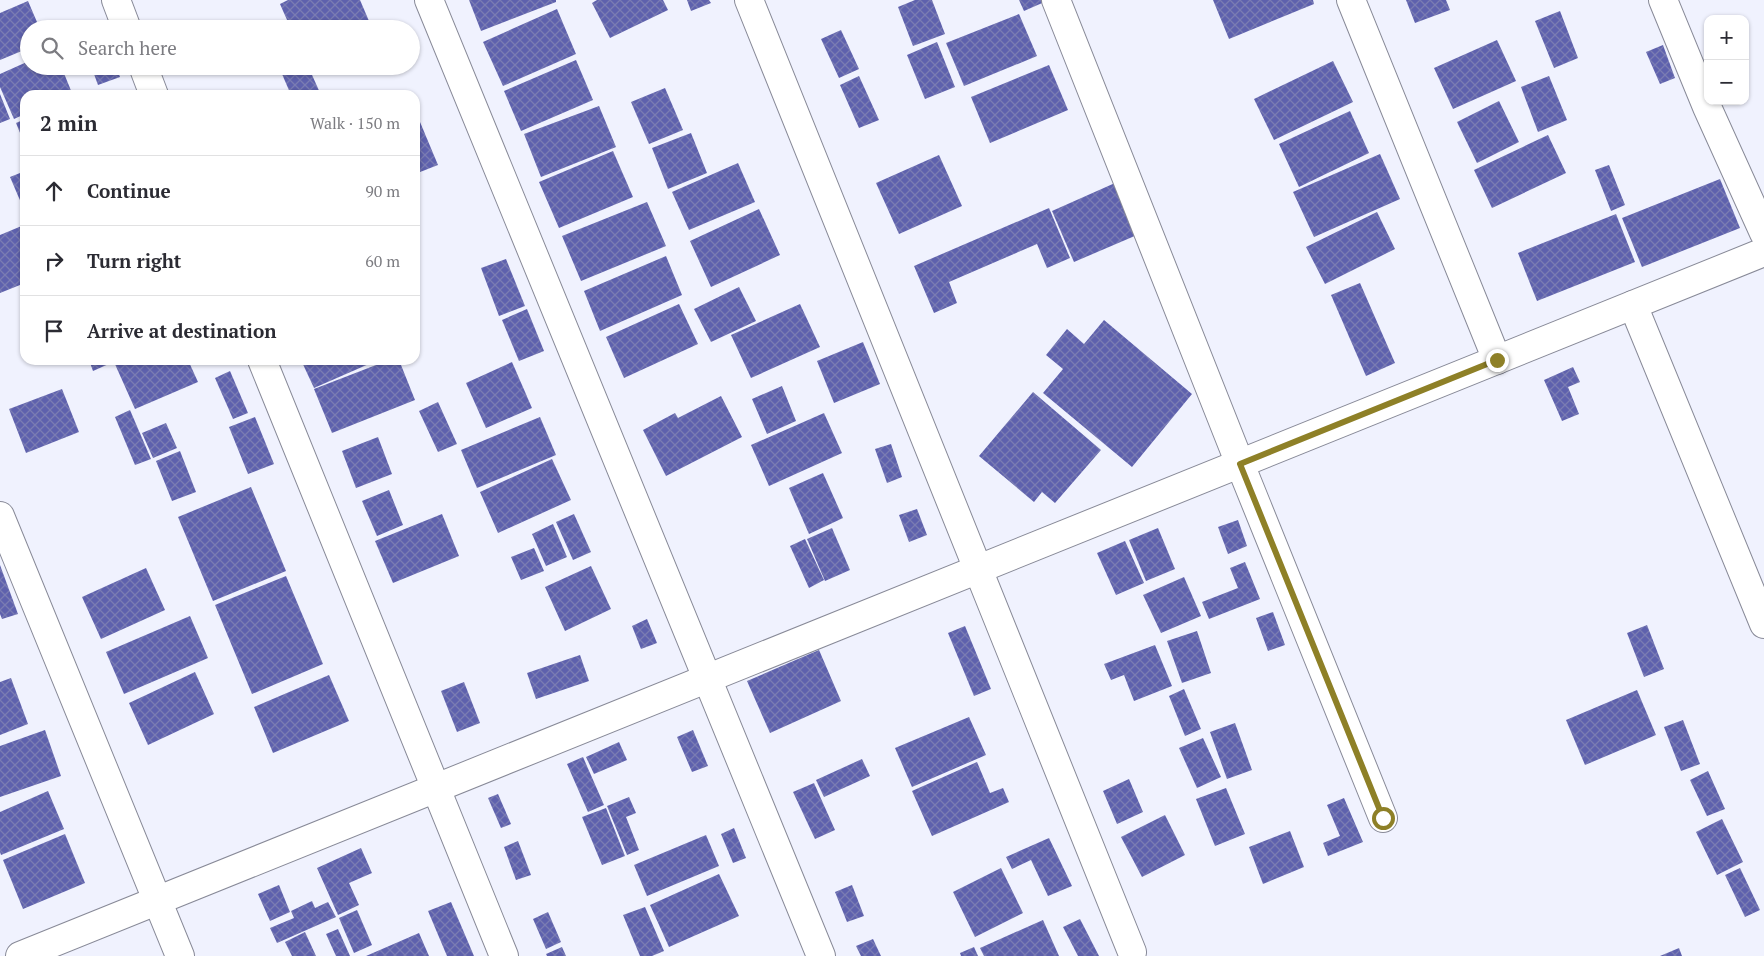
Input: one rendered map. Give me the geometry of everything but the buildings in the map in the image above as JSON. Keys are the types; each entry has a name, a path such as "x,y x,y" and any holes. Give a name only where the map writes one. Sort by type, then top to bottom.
{"street":[{"path":"116,0 124,20"},
{"path":"429,0 820,956"},
{"path":"749,0 1132,952"},
{"path":"1056,0 1383,818"},
{"path":"1351,0 1497,360"},
{"path":"1662,0 1707,107 1764,233"},
{"path":"146,75 152,90"},
{"path":"20,956 1764,252"},
{"path":"1633,305 1764,624"},
{"path":"264,365 504,956"},
{"path":"0,516 180,956"}],"route":[{"path":"1383,818 1240,464 1497,360"}]}
